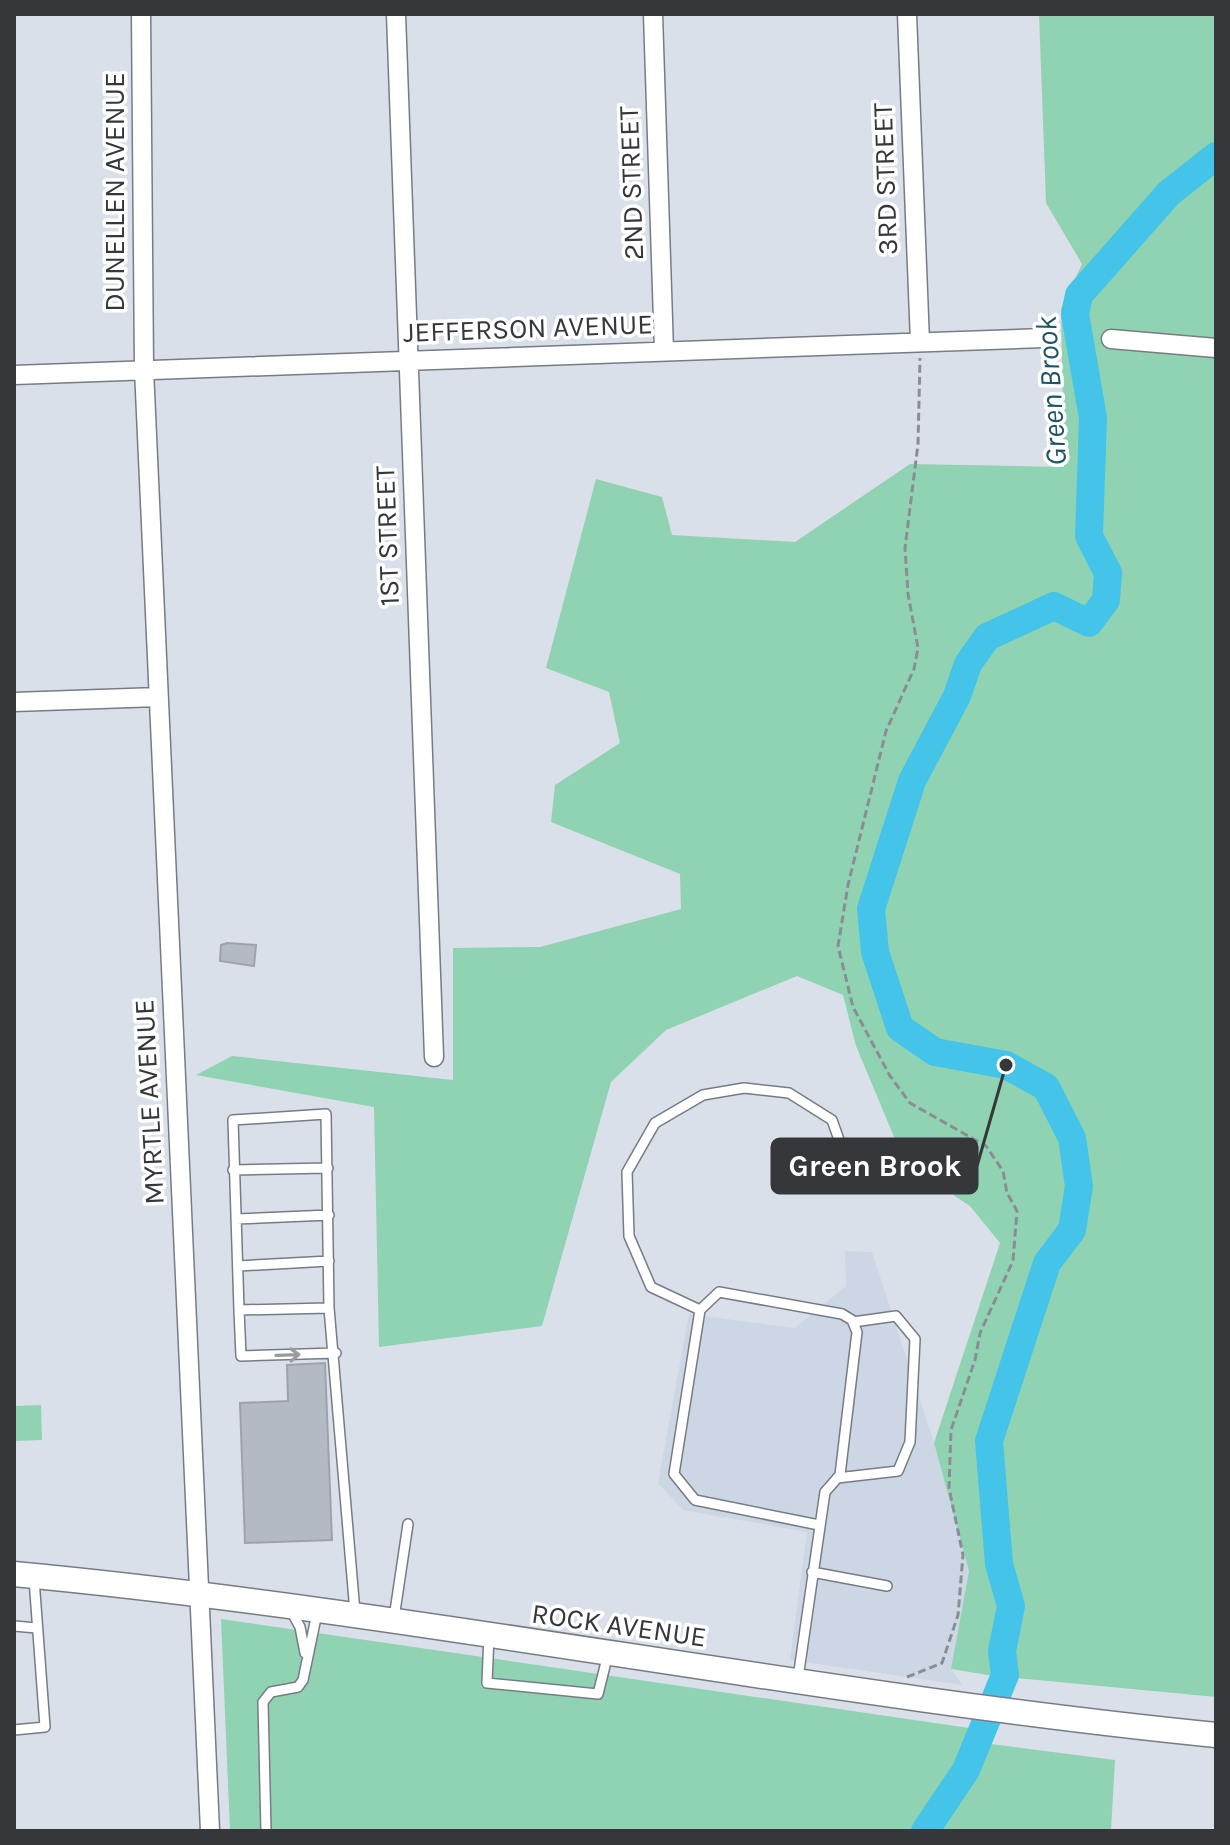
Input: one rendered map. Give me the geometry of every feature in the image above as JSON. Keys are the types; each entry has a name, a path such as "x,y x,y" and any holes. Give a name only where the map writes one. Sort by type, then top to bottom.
{"street":[{"name":"DUNELLEN AVENUE","path":"141,14 144,369"},
{"name":"1ST STREET","path":"396,14 434,1057"},
{"name":"2ND STREET","path":"653,14 664,351"},
{"name":"3RD STREET","path":"907,14 920,342"},
{"name":"JEFFERSON AVENUE","path":"14,375 1043,338"},
{"path":"1111,339 1216,348"},
{"name":"MYRTLE AVENUE","path":"144,369 202,1592 210,1831"},
{"path":"14,702 158,697"},
{"name":"ROCK AVENUE","path":"24,1575 202,1592 954,1705 1216,1735"}],"lane":[{"path":"700,1310 651,1287 629,1236 627,1172 655,1123 703,1095 744,1088 789,1093 832,1120 848,1165"},
{"path":"336,1353 241,1356 233,1120 326,1114 329,1308 336,1353 355,1615"},
{"path":"233,1170 328,1168"},
{"path":"236,1219 329,1215"},
{"path":"238,1266 329,1261"},
{"path":"798,1681 819,1525 825,1492 837,1478 857,1332 853,1322 842,1314 719,1292 700,1310 674,1474 695,1500 819,1525"},
{"path":"239,1310 329,1308"},
{"path":"837,1478 898,1471 910,1442 915,1339 896,1316 853,1322"},
{"path":"393,1621 408,1524"},
{"path":"812,1572 887,1586"},
{"path":"14,1730 45,1727 37,1628 24,1575"},
{"path":"288,1605 300,1627 306,1661"},
{"path":"266,1831 263,1702 271,1692 298,1687 318,1610"},
{"path":"14,1626 37,1628"},
{"path":"489,1635 487,1683 598,1694 609,1653"}],"path":[{"path":"900,1680 942,1663 951,1641 963,1555 949,1488 951,1430 975,1360 980,1333 1013,1261 1017,1235 1017,1211 1007,1193 1003,1171 986,1146 910,1103 890,1076 853,1007 838,946 848,885 886,731 914,669 918,648 908,594 905,548 918,444 920,342"}],"shaded area":[{"path":"845,1251 872,1252 934,1443 969,1571 951,1669 963,1685 790,1660 807,1532 683,1510 658,1483 689,1314 795,1328 846,1286"}],"green space":[{"path":"1039,14 1216,14 1216,1697 994,1676 951,1669 969,1571 934,1443 1000,1243 970,1206 905,1163 856,1046 843,995 797,976 666,1030 611,1082 542,1326 379,1347 374,1107 196,1075 232,1056 453,1080 453,948 540,947 681,909 680,874 551,822 555,785 620,743 609,692 546,668 596,479 662,497 672,535 795,542 910,464 1064,467 1061,309 1082,264 1046,203"},
{"path":"41,1405 42,1440 14,1441 14,1406"},
{"path":"221,1619 969,1728 976,1742 1115,1760 1111,1831 230,1831"}],"building":[{"path":"221,945 256,945 254,966 220,961"},
{"path":"325,1363 332,1540 245,1543 240,1403 288,1401 287,1365"}],"waterway":[{"name":"Green Brook","path":"925,1831 966,1770 1005,1675 1002,1651 1011,1606 999,1564 989,1441 1047,1263 1072,1230 1079,1186 1072,1138 1046,1087 1006,1065 935,1052 900,1028 875,952 871,909 912,781 957,696 968,664 987,637 1054,606 1089,623 1106,600 1108,573 1089,536 1093,418 1075,314 1079,295 1169,193 1216,156"}],"place":[{"name":"Green Brook","path":"1006,1065"}]}
